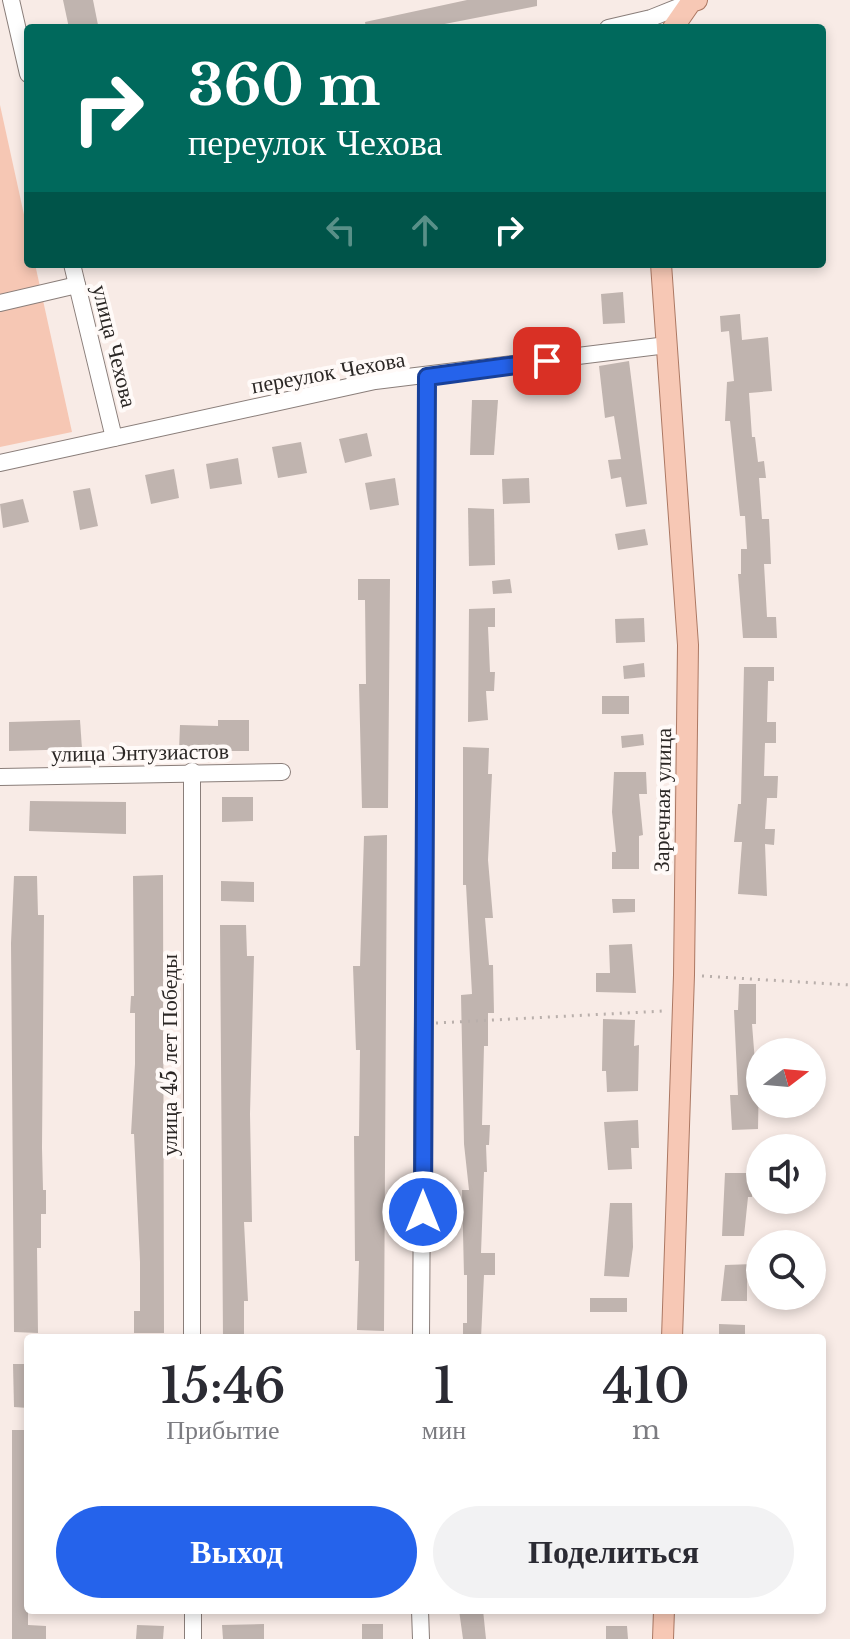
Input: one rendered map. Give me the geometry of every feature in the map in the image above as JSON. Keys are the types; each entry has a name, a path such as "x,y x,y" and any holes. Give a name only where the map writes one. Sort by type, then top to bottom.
{"main road":[{"path":"676,24 694,1"},
{"name":"Заречная улица","path":"661,268 688,645 684,975 672,1334"},
{"path":"663,1639 664,1614"}],"street":[{"path":"11,0 24,57"},
{"path":"625,24 651,18 694,1"},
{"name":"улица Чехова","path":"73,268 114,438"},
{"path":"0,303 77,285"},
{"name":"переулок Чехова","path":"0,463 375,381 667,345"},
{"path":"421,1334 427,377"},
{"name":"улица Энтузиастов","path":"0,777 192,771 282,772"},
{"name":"улица 45 лет Победы","path":"192,771 192,1334"},
{"path":"193,1614 193,1639"},
{"path":"420,1614 421,1639"}],"path":[{"path":"684,975 850,985"},
{"path":"424,1024 682,1009"}],"shaded area":[{"path":"0,105 24,215 24,268 36,268 72,432 0,447"}],"building":[{"path":"63,0 93,0 98,24 68,24"},
{"path":"467,0 537,0 537,6 445,24 365,22"},
{"path":"623,292 625,323 603,324 601,294"},
{"path":"740,314 742,340 768,337 772,391 749,393 752,437 755,437 758,462 764,461 766,478 759,478 762,519 769,519 771,564 764,564 767,617 776,617 777,638 743,638 738,574 741,574 741,549 747,549 745,516 740,516 730,421 725,421 727,382 734,381 729,331 721,332 720,316"},
{"path":"629,361 647,504 626,507 621,477 611,479 608,460 621,459 614,416 605,418 599,366"},
{"path":"472,400 498,400 494,455 470,455"},
{"path":"367,433 372,456 345,463 339,439"},
{"path":"301,442 307,473 278,478 272,447"},
{"path":"238,458 242,484 210,489 206,464"},
{"path":"174,469 179,498 151,504 145,475"},
{"path":"395,478 399,505 370,510 365,483"},
{"path":"529,478 530,503 503,504 502,479"},
{"path":"90,488 98,526 80,530 73,491"},
{"path":"23,499 29,522 3,528 0,504"},
{"path":"468,508 494,509 495,565 469,566"},
{"path":"645,529 648,545 618,550 615,534"},
{"path":"358,579 390,579 388,808 362,808 359,684 366,684 365,600 358,600"},
{"path":"510,579 512,593 493,594 492,581"},
{"path":"495,608 495,627 488,627 490,672 495,672 494,691 486,691 488,720 468,722 469,609"},
{"path":"644,618 645,642 616,643 615,619"},
{"path":"644,663 645,677 624,679 623,666"},
{"path":"744,667 774,667 774,681 768,681 767,722 776,722 776,743 765,743 764,776 778,776 777,798 767,798 765,829 775,829 774,845 765,844 767,896 738,894 742,842 734,842 738,804 741,804"},
{"path":"602,696 629,696 629,714 602,714"},
{"path":"80,720 82,749 9,751 9,722"},
{"path":"218,720 249,720 249,751 179,751 180,725 218,726"},
{"path":"643,734 644,745 622,748 621,736"},
{"path":"463,747 489,748 488,774 492,774 488,860 493,918 485,918 489,965 493,965 494,1013 488,1013 488,1046 484,1046 482,1125 490,1125 489,1145 486,1145 487,1172 484,1172 481,1253 495,1253 495,1275 484,1275 481,1334 463,1334 463,1323 467,1323 467,1275 464,1275 462,1190 469,1190 464,1144 461,995 472,994 466,885 463,885"},
{"path":"614,772 646,772 647,794 639,794 643,835 639,836 639,869 612,869 612,852 616,852 612,812"},
{"path":"222,797 253,797 253,821 222,822"},
{"path":"30,801 126,802 126,834 29,831"},
{"path":"387,835 384,1331 357,1330 359,1261 355,1261 354,1136 359,1136 360,1050 356,1050 353,966 360,966 364,836"},
{"path":"163,875 164,1333 134,1333 134,1311 140,1311 140,1262 134,1134 131,1134 135,1064 135,1013 130,1013 131,996 134,996 133,876"},
{"path":"14,876 37,876 38,915 44,915 42,1148 46,1214 41,1214 41,1248 37,1248 38,1333 14,1332 11,943"},
{"path":"221,881 254,882 254,902 221,901"},
{"path":"612,899 635,899 635,912 613,913"},
{"path":"220,925 246,925 247,956 254,956 250,1114 252,1222 244,1222 248,1301 244,1301 244,1334 223,1334"},
{"path":"632,944 636,993 596,992 596,973 610,973 609,945"},
{"path":"739,984 756,984 756,1024 752,1024 753,1038 746,1038 746,1118 758,1118 758,1129 732,1130 730,1095 738,1095 734,1010 738,1010"},
{"path":"603,1019 635,1020 634,1046 639,1045 638,1091 607,1092 606,1071 602,1071"},
{"path":"638,1120 639,1148 631,1148 632,1169 608,1170 604,1122"},
{"path":"725,1173 746,1173 744,1236 722,1236"},
{"path":"610,1203 632,1203 633,1247 629,1277 604,1276"},
{"path":"746,1264 746,1301 721,1301 725,1265"},
{"path":"590,1298 627,1298 627,1312 590,1312"},
{"path":"719,1324 745,1325 745,1334 719,1334"},
{"path":"13,1364 24,1364 24,1408 14,1407"},
{"path":"12,1430 24,1430 24,1614 28,1614 28,1625 46,1626 46,1639 12,1639"},
{"path":"460,1614 483,1614 486,1639 463,1639"},
{"path":"264,1624 264,1639 223,1639 222,1625"},
{"path":"362,1624 383,1624 383,1639 362,1639"},
{"path":"137,1625 164,1626 163,1639 136,1639"},
{"path":"606,1626 627,1626 628,1639 606,1639"}],"route":[{"path":"423,1212 427,377 547,361"}]}
